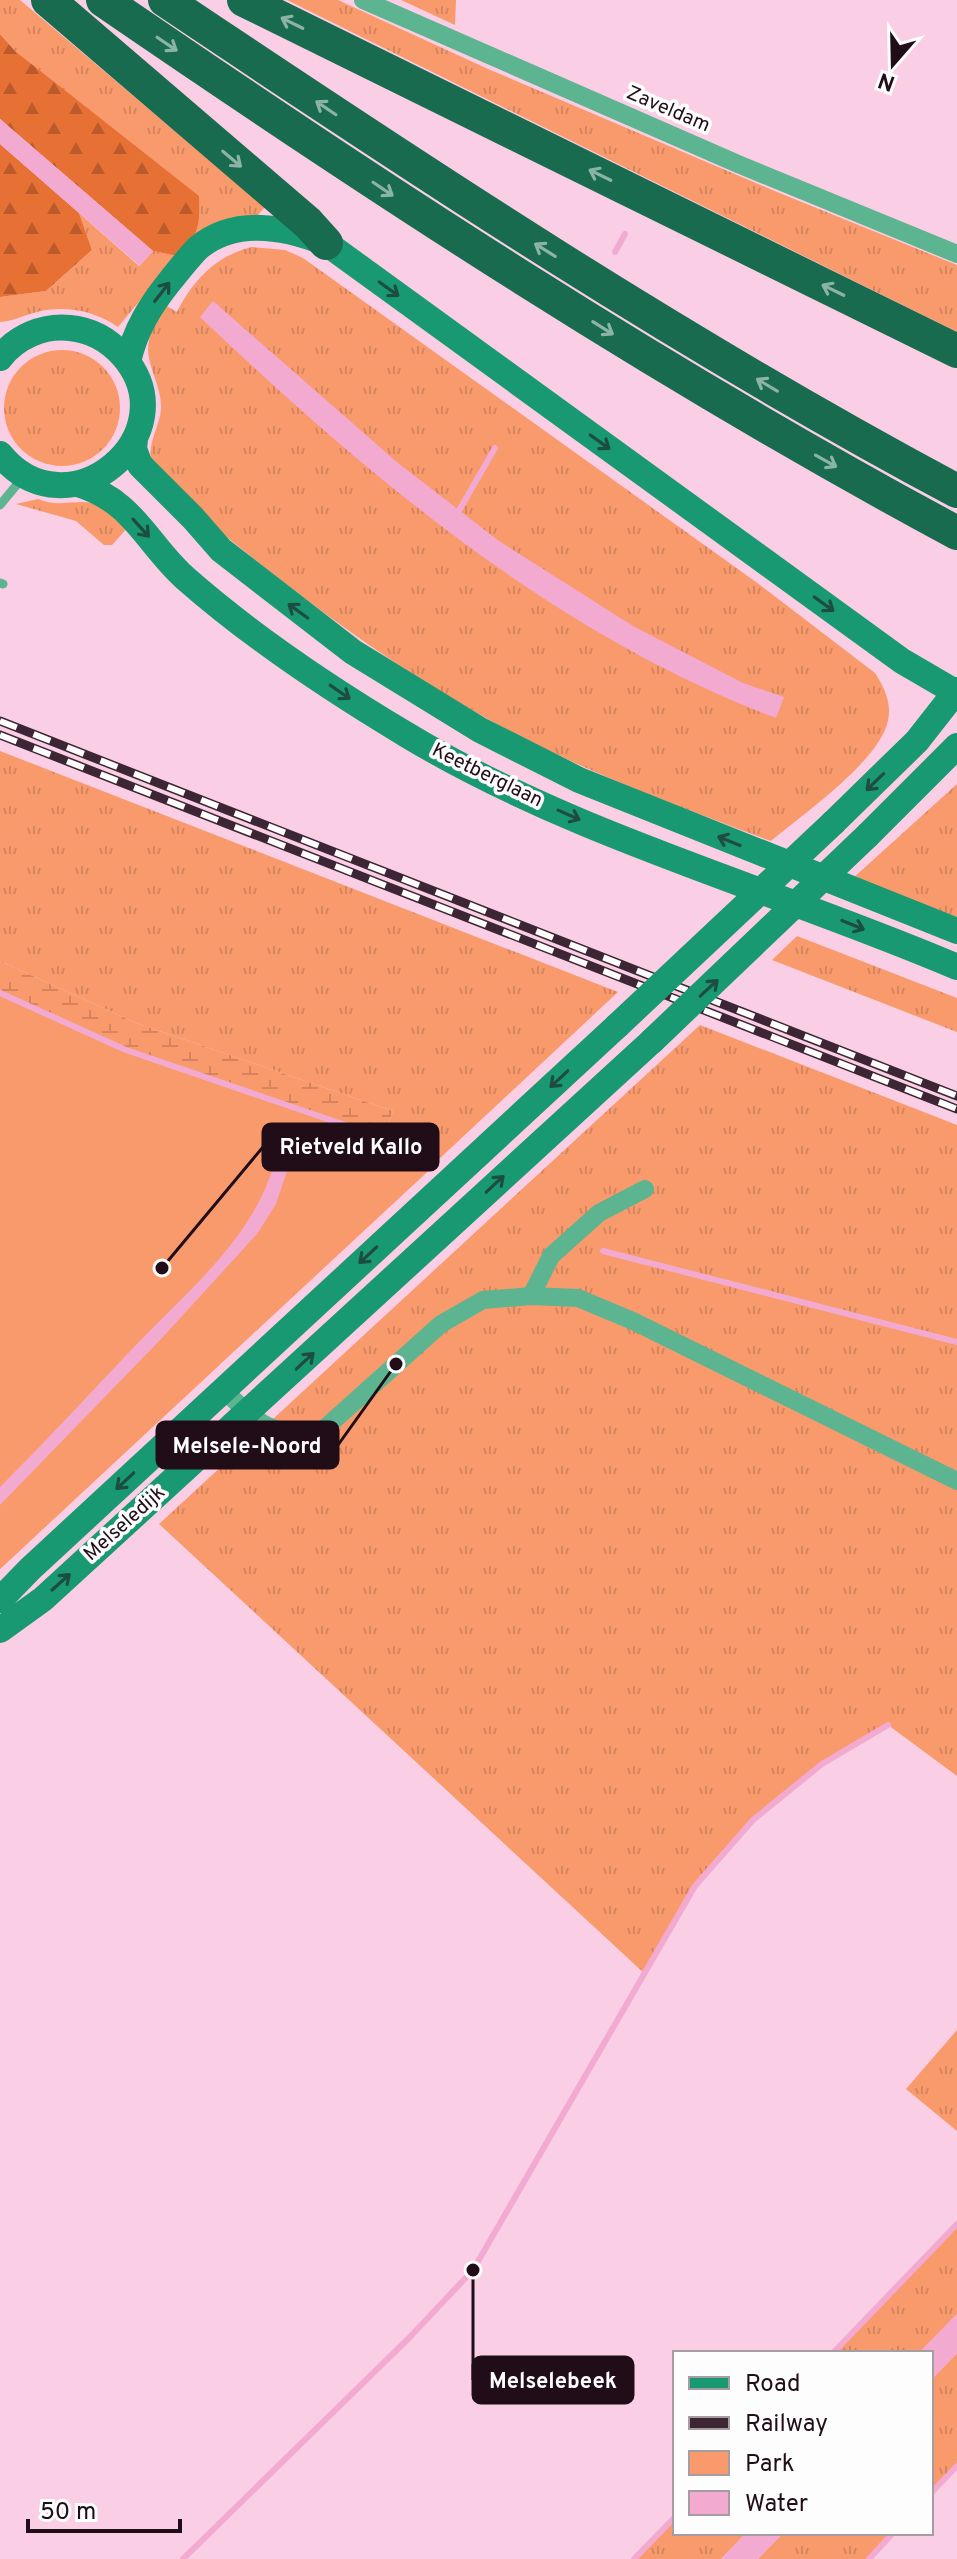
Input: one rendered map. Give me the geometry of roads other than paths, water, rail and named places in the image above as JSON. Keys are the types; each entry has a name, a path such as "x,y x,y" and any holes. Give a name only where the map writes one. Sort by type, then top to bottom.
{"highway":[{"path":"48,0 308,223 326,243"},
{"path":"103,0 413,209 579,314 792,441 957,533"},
{"path":"165,0 374,140 663,323 957,491"},
{"path":"244,0 957,351"}],"main road":[{"path":"128,362 132,340 155,300 189,258 214,238 252,228 277,227 299,232 326,243 902,661 956,692"},
{"path":"0,358 12,338 61,327 80,329 99,336 115,347 128,362 142,400 141,420 135,439 125,455 96,478 60,486 41,483 24,476 0,454"},
{"name":"Keetberglaan","path":"135,439 134,449 140,465 221,550 353,652 480,730 579,780 957,931"},
{"name":"Keetberglaan","path":"78,484 107,495 120,506 183,576 239,621 347,697 409,736 467,767 600,829 780,896 957,967"},
{"path":"902,661 927,700 933,719"},
{"name":"Melseledijk","path":"0,1600 833,823 917,741 956,692"},
{"name":"Melseledijk","path":"0,1630 43,1599 652,1041 957,746"}],"street":[{"name":"Zaveldam","path":"363,0 738,164 957,254"},
{"path":"531,1296 551,1256 599,1213 645,1189"},
{"path":"223,1389 247,1414 276,1429 298,1434 324,1429 441,1324 483,1300 531,1296 578,1298 633,1321 957,1481"}],"lane":[{"path":"0,505 24,476"}],"water":[{"path":"0,119 153,251 140,266 0,144"},
{"path":"213,301 398,463 499,541 633,626 743,683 784,697 776,718 694,683 616,643 541,597 468,546 330,436 200,317"},
{"path":"278,1146 294,1150 276,1204 257,1234 162,1338 0,1505 0,1487 222,1256 257,1205 270,1176"},
{"path":"957,2314 957,2353 933,2378 933,2351 921,2351"},
{"path":"744,2535 781,2535 758,2559 721,2559"}],"waterway":[{"path":"615,252 625,234"},
{"path":"457,514 495,448"},
{"path":"0,993 126,1050 383,1138"},
{"path":"603,1251 957,1342"},
{"path":"183,2559 409,2338 473,2270 695,1886 753,1820 822,1764 888,1725"},
{"path":"835,2351 957,2224"},
{"path":"933,2491 957,2466"},
{"path":"634,2559 673,2519"},
{"path":"869,2559 891,2535"}],"railway":[{"path":"0,721 957,1096"},
{"path":"0,735 957,1109"}],"place":[{"name":"Rietveld Kallo","path":"162,1268"},
{"name":"Melsele-Noord","path":"396,1364"},
{"name":"Melselebeek","path":"473,2270"}]}
